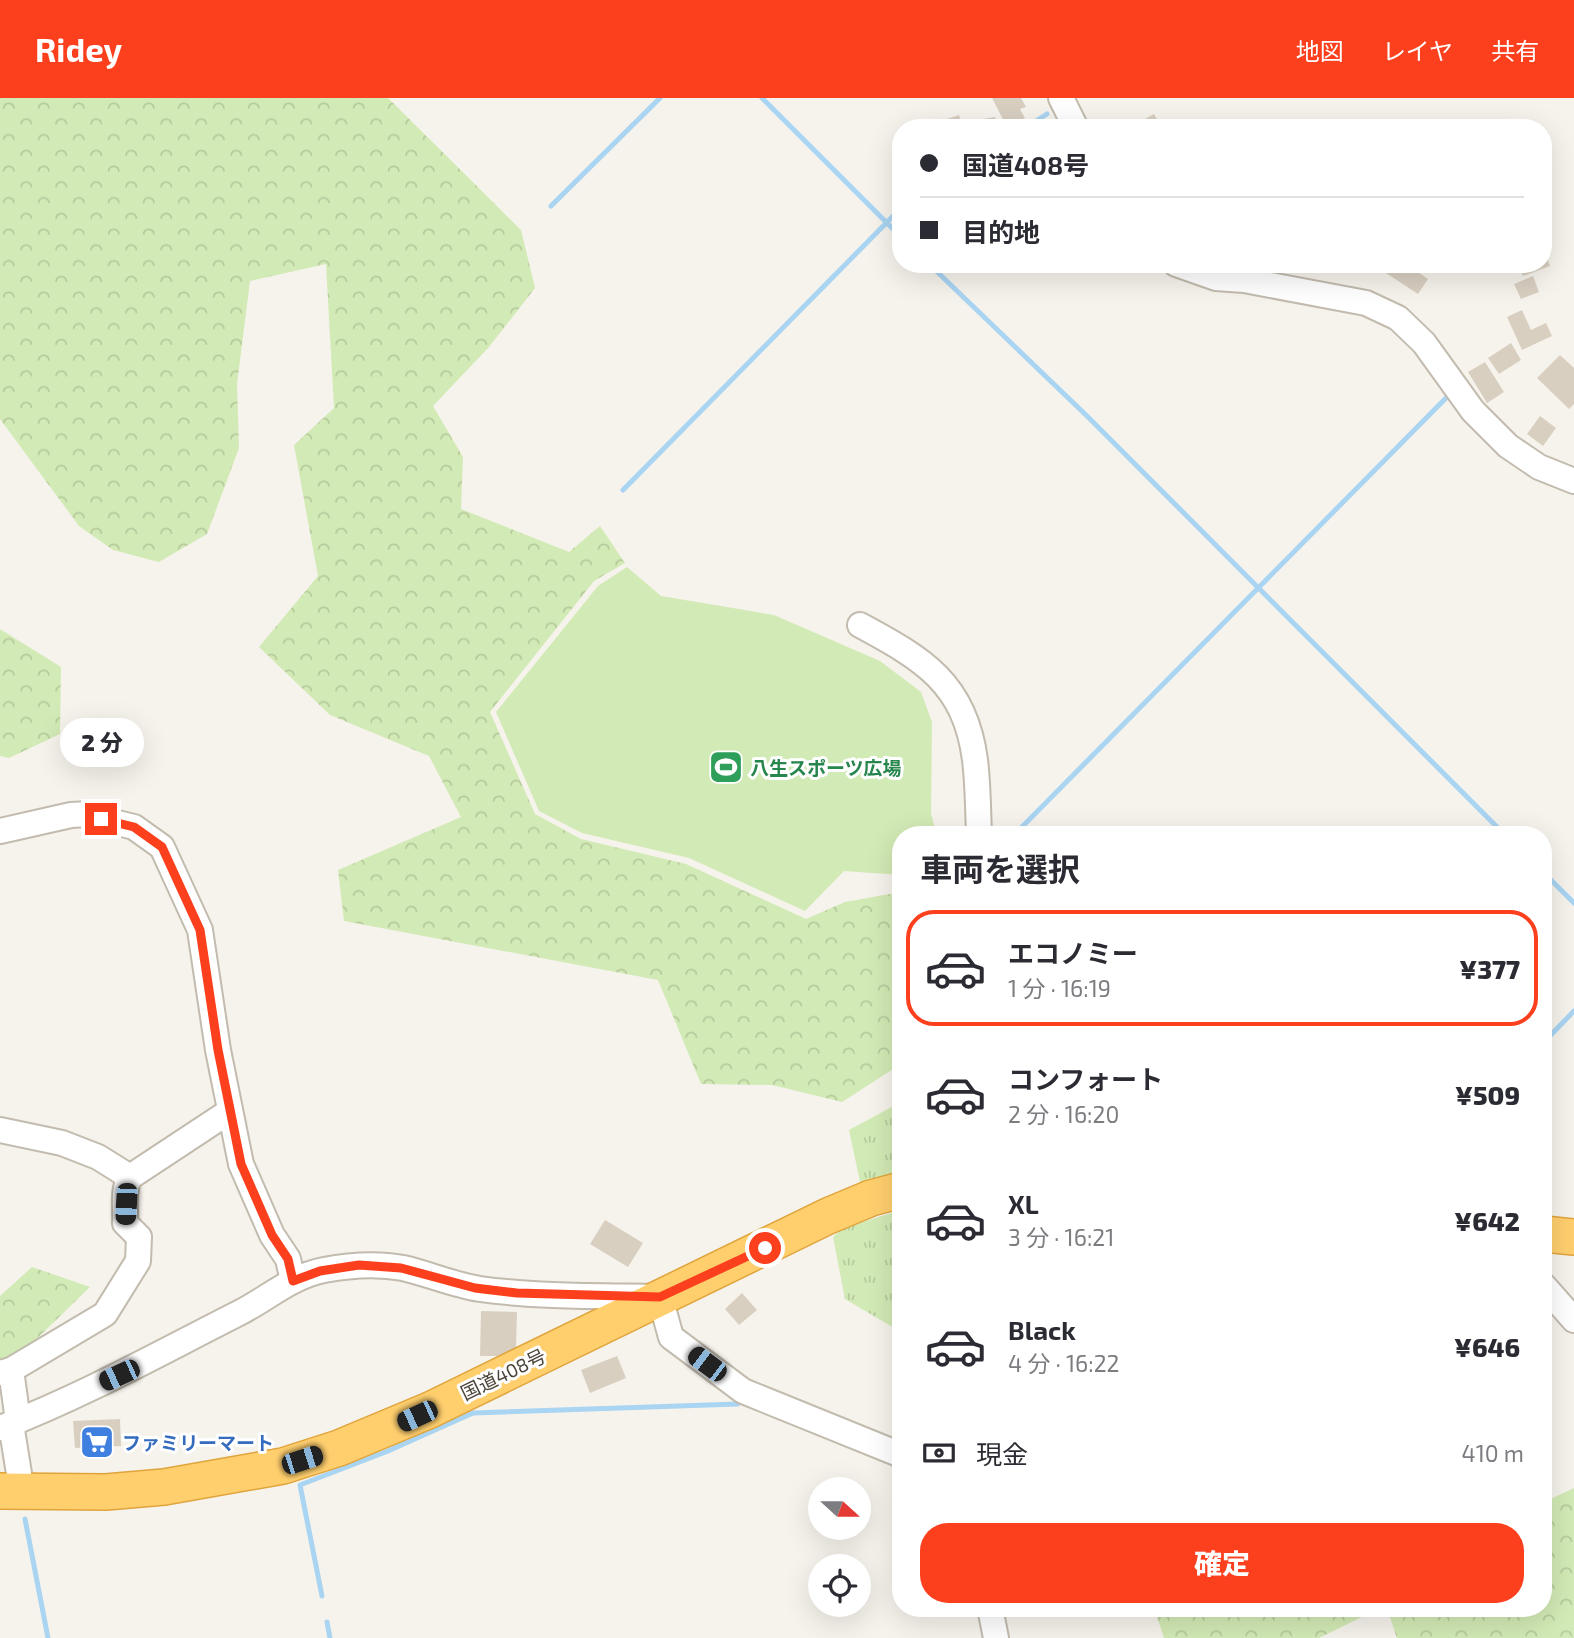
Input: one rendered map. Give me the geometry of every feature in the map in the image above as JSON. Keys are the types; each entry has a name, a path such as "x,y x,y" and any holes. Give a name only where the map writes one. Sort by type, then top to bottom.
{"highway":[{"name":"国道408号","path":"11,1491 106,1492 164,1487 283,1466 404,1422 828,1216 892,1192"},
{"path":"1552,1235 1574,1237"}],"street":[{"path":"1061,98 1072,119"},
{"path":"1202,273 1216,278 1244,280 1366,303 1398,318 1424,343 1473,411 1508,446 1539,467 1574,481"},
{"path":"860,625 922,662 940,678 960,704 966,718 975,762 979,826"},
{"path":"0,831 71,815 89,814 134,827 162,847 200,930 218,1050 241,1164 272,1235 288,1259 293,1281"},
{"path":"11,1491 6,1371 105,1314 138,1261 139,1237 125,1223 126,1204 123,1189 130,1177 230,1111"},
{"path":"0,1130 62,1143 98,1157 130,1177"},
{"path":"10,1424 47,1410 140,1365 249,1308 293,1281 320,1271 359,1265 401,1268 475,1288 517,1293 660,1297 671,1337 743,1391 892,1451"},
{"path":"1552,1295 1574,1320"},
{"path":"992,1617 996,1638"}],"green space":[{"path":"0,98 388,98 521,230 535,288 489,347 433,406 463,457 461,509 569,552 600,526 625,563 594,581 490,712 535,814 581,839 686,864 806,919 845,902 892,894 892,1070 842,1102 772,1085 701,1084 658,980 344,921 338,870 461,817 429,756 330,715 259,647 318,576 294,445 334,408 326,264 250,281 237,384 239,448 207,534 159,562 113,550 79,526 0,419"},
{"name":"八生スポーツ広場","path":"627,567 661,596 774,615 880,661 921,692 932,722 931,814 934,826 892,826 892,874 844,871 805,911 689,858 582,833 539,811 496,712 598,586"},
{"path":"0,629 61,667 60,734 9,758 0,756"},
{"path":"892,1107 892,1182 862,1191 849,1130"},
{"path":"892,1213 892,1327 845,1299 833,1237 843,1228"},
{"path":"32,1267 90,1287 17,1358 0,1362 0,1296"},
{"path":"1574,1488 1574,1638 1397,1638 1390,1617 1552,1617 1552,1498"},
{"path":"1157,1617 1362,1617 1319,1638 1164,1638"}],"building":[{"path":"992,98 1021,98 1026,107 1020,109 1025,118 1003,119"},
{"path":"1386,273 1419,273 1428,279 1418,294"},
{"path":"1533,276 1539,292 1521,299 1514,284"},
{"path":"1522,310 1531,330 1546,323 1552,336 1522,350 1507,317"},
{"path":"1511,343 1521,360 1499,374 1488,358"},
{"path":"1560,355 1574,368 1574,404 1569,409 1537,378"},
{"path":"1485,362 1504,392 1487,403 1468,372"},
{"path":"1540,416 1556,428 1543,446 1527,434"},
{"path":"605,1220 643,1243 628,1267 590,1244"},
{"path":"742,1293 757,1310 739,1325 725,1309"},
{"path":"481,1311 517,1312 516,1350 497,1356 480,1356"},
{"path":"617,1356 626,1378 590,1393 581,1370"},
{"path":"120,1419 121,1446 75,1448 73,1421"}],"waterway":[{"path":"551,206 660,98"},
{"path":"762,98 892,228"},
{"path":"1039,119 1047,114"},
{"path":"623,490 892,217"},
{"path":"938,273 1088,417 1496,826"},
{"path":"1023,826 1447,397"},
{"path":"1552,881 1574,903"},
{"path":"1552,1034 1574,1011"},
{"path":"322,1596 300,1485 388,1451 473,1413 738,1404"},
{"path":"25,1519 48,1638"},
{"path":"327,1622 330,1638"}],"place":[{"name":"八生スポーツ広場","path":"726,767"},
{"name":"ファミリーマート","path":"97,1442"}],"route":[{"path":"101,819 134,827 162,847 200,930 218,1050 241,1164 272,1235 288,1259 293,1281 320,1271 359,1265 401,1268 475,1288 517,1293 660,1297 765,1248"}]}
